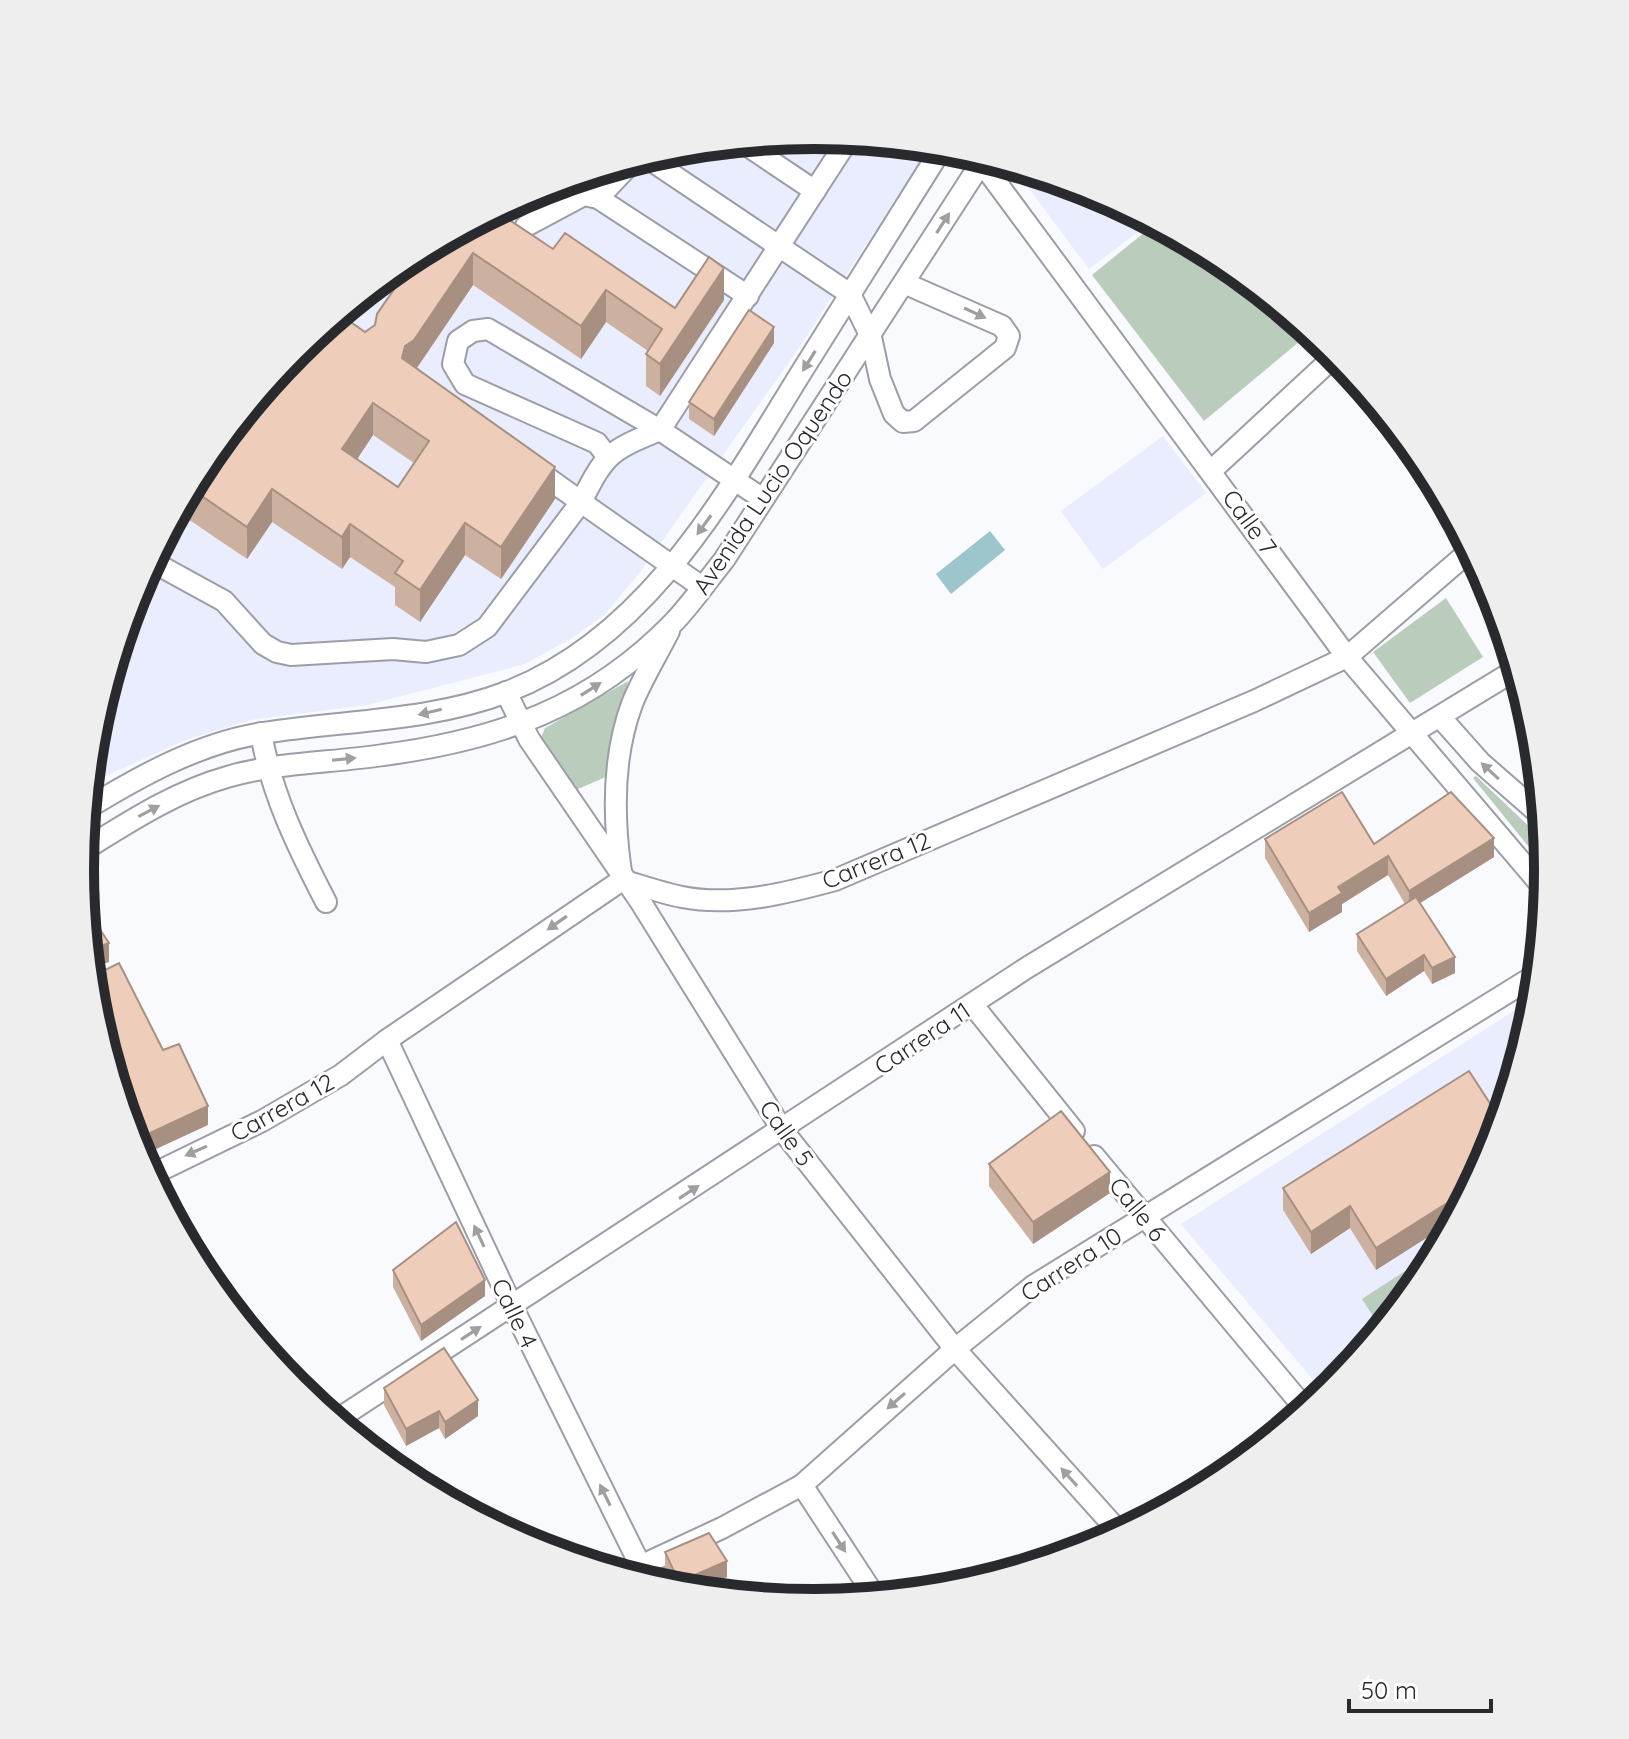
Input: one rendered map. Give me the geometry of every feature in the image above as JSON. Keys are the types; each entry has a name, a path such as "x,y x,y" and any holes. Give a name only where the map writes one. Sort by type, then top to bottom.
{"street":[{"path":"161,567 224,601 263,644 277,652 291,655 393,649 426,652 459,645 487,627 581,502 607,456 620,445 660,430 841,150"},
{"path":"757,152 815,191"},
{"name":"Avenida Lucio Oquendo","path":"98,802 146,774 204,749 261,733 400,719 506,692 567,660 616,623 672,567 734,481 935,159"},
{"path":"660,166 850,294 871,337 880,379 894,414 903,422 914,421 1005,348 1009,336 1002,326 904,283"},
{"name":"Avenida Lucio Oquendo","path":"95,843 192,788 266,767 383,755 485,736 561,708 618,672 674,621 702,587 980,169"},
{"name":"Calle 7","path":"995,173 1347,657 1535,878"},
{"path":"598,198 618,177"},
{"path":"526,226 584,195 598,198 748,296"},
{"path":"607,456 597,443 465,384 453,364 458,341 473,331 488,329 660,430 763,499"},
{"path":"1212,470 1327,363"},
{"path":"518,457 702,587"},
{"name":"Carrera 12","path":"160,1171 262,1121 341,1075 387,1040 622,880 685,897 729,899 776,895 835,880 1254,701 1347,657 1463,556"},
{"path":"622,880 616,837 620,754 632,704 674,621"},
{"name":"Carrera 11","path":"344,1415 1106,918 1413,736 1508,675"},
{"name":"Calle 5","path":"506,692 567,797 622,880 640,901 783,1131 955,1349 1113,1525"},
{"path":"1441,718 1480,762 1532,807"},
{"path":"261,733 266,767 303,858 326,902"},
{"path":"567,797 583,811 598,813 609,806 616,789"},
{"name":"Carrera 10","path":"650,1570 802,1485 955,1349 1033,1286 1526,981"},
{"name":"Calle 6","path":"972,1004 1144,1218 1299,1402"},
{"name":"Calle 4","path":"387,1040 512,1306 641,1568"},
{"path":"802,1485 869,1587"}],"shaded area":[{"path":"814,149 923,157 801,345 638,575 605,614 572,638 525,664 367,705 251,720 188,739 100,779 108,729 132,638 168,551 191,509 215,469 273,394 339,328 376,298 414,270 496,223 583,187 628,174 720,155 767,151"},
{"path":"1023,180 1090,204 1132,223 1139,231 1089,269"},
{"path":"1163,436 1206,493 1103,569 1061,511"},
{"path":"990,531 1005,550 951,594 936,574"},
{"path":"1522,1006 1497,1101 1461,1188 1414,1270 1356,1345 1318,1385 1181,1224"}],"green space":[{"path":"1147,231 1215,270 1302,339 1204,421 1092,275"},
{"path":"1446,598 1483,657 1410,703 1373,652"},
{"path":"628,681 608,776 571,792 541,738 545,728"},
{"path":"1476,776 1533,831 1534,854 1473,778"},
{"path":"1419,1262 1376,1320 1362,1299"}],"building":[{"path":"507,218 553,249 565,233 675,308 709,257 724,268 660,364 646,354 662,329 606,290 581,326 473,253 414,340 405,346 402,358 555,467 501,547 465,523 420,590 395,573 403,561 350,524 342,537 272,489 247,527 200,495 243,431 305,360 348,320 365,332 375,325 377,314 401,280 454,246","holes":["373,403 429,441 398,487 342,449"]},
{"path":"749,310 774,327 714,419 689,402"},
{"path":"1342,792 1374,844 1451,792 1494,838 1409,891 1388,856 1338,887 1342,893 1309,913 1265,839"},
{"path":"1416,897 1455,957 1432,968 1424,955 1386,979 1357,934"},
{"path":"97,924 109,943 99,947"},
{"path":"119,963 163,1050 179,1044 208,1106 145,1135 119,1056 101,972"},
{"path":"1469,1071 1494,1109 1456,1198 1376,1248 1350,1206 1311,1232 1283,1188"},
{"path":"1061,1111 1110,1172 1033,1222 989,1164"},
{"path":"456,1222 485,1280 421,1325 393,1270"},
{"path":"444,1348 478,1400 445,1422 439,1411 406,1429 384,1388"},
{"path":"709,1533 727,1561 687,1578 676,1576 665,1552"}]}
